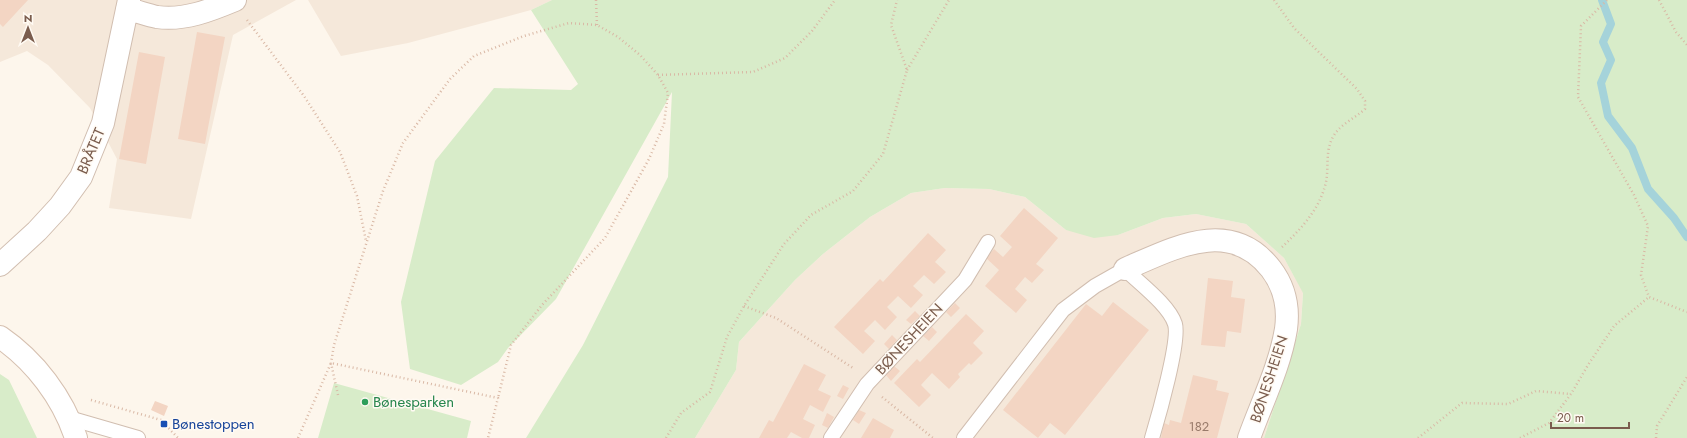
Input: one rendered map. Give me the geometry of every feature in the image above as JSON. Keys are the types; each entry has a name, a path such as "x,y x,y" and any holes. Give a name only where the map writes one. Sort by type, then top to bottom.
{"street":[{"name":"BRÅTET","path":"0,265 37,231 60,206 81,177 103,123 128,4 159,17 182,17 205,12 234,1"},
{"name":"BØNESHEIEN","path":"1125,269 1176,247 1197,241 1216,240 1230,241 1245,247 1266,263 1283,288 1286,307 1286,328 1280,352 1249,438"},
{"path":"0,337 20,352 37,370 56,395 69,418 76,438"}],"lane":[{"name":"BØNESHEIEN","path":"832,438 867,384 964,280 988,242"},
{"name":"BØNESHEIEN","path":"964,438 1063,310 1095,286 1125,269"},
{"path":"1125,269 1162,306 1170,315 1175,324 1174,346 1152,438"},
{"path":"69,418 138,438"}],"path":[{"path":"596,0 597,25"},
{"path":"658,75 753,72 785,58 812,31 836,0"},
{"path":"897,0 892,25 907,70"},
{"path":"666,438 681,413 710,392 727,336 744,306 784,244 811,215 853,191 883,154 907,70 948,0"},
{"path":"1266,263 1309,219 1320,201 1326,182 1328,150 1333,136 1345,123 1365,109 1365,101 1357,89 1294,28 1274,0"},
{"path":"1607,0 1581,26 1578,97 1634,195 1648,226 1641,275 1649,297 1687,312"},
{"path":"1659,0 1676,32 1687,45"},
{"path":"234,1 304,96 340,152 357,196 366,242"},
{"path":"299,438 331,363 334,345 383,190 403,143 450,79 474,56 524,36 569,23 597,25 618,37 640,55 658,75 668,93 664,124 649,160 605,238 542,305 512,345 488,438"},
{"path":"1520,438 1549,423 1571,394 1614,326 1649,297"},
{"path":"744,306 782,322 857,371 867,384"},
{"path":"331,363 498,398"},
{"path":"331,363 338,395"},
{"path":"1656,438 1657,426 1687,377"},
{"path":"1418,438 1462,403 1508,404 1536,391 1571,394"},
{"path":"878,393 933,438"}],"shaded area":[{"path":"0,0 296,0 233,35 191,219 109,208 117,159 90,108 48,65 27,51 0,62"},
{"path":"308,0 552,0 531,10 408,43 341,56"},
{"path":"945,188 989,189 1025,197 1066,230 1118,235 1163,218 1196,214 1246,224 1284,258 1303,292 1301,324 1264,438 695,438 736,370 739,342 795,280 823,254 870,217 911,193"}],"green space":[{"path":"552,0 1687,0 1687,438 1264,438 1301,324 1303,293 1284,258 1246,224 1196,214 1163,218 1118,235 1094,238 1066,230 1025,197 989,189 945,188 911,193 870,217 823,254 795,280 739,342 736,370 695,438 526,438 583,345 668,177 672,92 556,299 508,348 498,362 461,385 410,369 401,302 435,161 494,88 571,90 578,84 531,10"},
{"path":"0,374 9,380 37,438 0,438"},
{"name":"Bønesparken","path":"334,383 471,421 467,438 318,438"}],"building":[{"path":"0,0 28,0 3,27 0,24"},
{"path":"197,32 225,37 205,144 178,139"},
{"path":"139,52 165,57 146,164 119,159"},
{"path":"1024,208 1058,238 1036,264 1044,270 1032,283 1025,277 1015,289 1027,300 1016,313 985,286 999,270 986,258 994,249 1003,257 1012,247 1000,236"},
{"path":"928,233 946,250 935,262 946,272 934,284 924,275 913,286 923,295 911,308 898,296 887,307 897,317 885,330 875,320 864,331 875,341 863,354 834,327 880,279 883,282"},
{"path":"1208,278 1233,281 1231,297 1245,299 1241,333 1227,331 1225,347 1201,345"},
{"path":"1113,302 1149,330 1065,435 1050,423 1038,438 1003,410 1086,304 1102,316"},
{"path":"955,303 960,308 951,317 946,312"},
{"path":"915,311 920,316 911,324 906,320"},
{"path":"966,314 984,331 973,343 983,353 971,365 969,363 958,374 960,377 949,389 932,373 921,385 931,395 919,407 894,383 917,359 920,362"},
{"path":"932,327 937,332 929,341 923,336"},
{"path":"892,335 897,340 889,349 884,344"},
{"path":"804,364 826,375 818,390 831,396 823,412 810,405 803,419 815,425 809,438 802,438 791,432 787,438 759,438 769,420 773,422"},
{"path":"894,366 900,371 891,381 886,375"},
{"path":"1193,375 1218,381 1216,390 1229,393 1217,438 1161,438 1164,423 1169,425 1170,420 1181,423"},
{"path":"843,385 849,388 843,399 837,396"},
{"path":"155,401 168,406 164,416 151,410"},
{"path":"859,410 866,413 859,424 853,420"},
{"path":"827,413 834,417 828,428 822,425"},
{"path":"873,418 894,430 890,438 861,438"}],"waterway":[{"path":"1602,0 1611,24 1603,42 1611,60 1601,83 1608,116 1632,148 1648,189 1674,218 1687,237"}],"place":[{"name":"Bønesparken","path":"365,402"},
{"name":"Bønestoppen","path":"164,424"}]}
